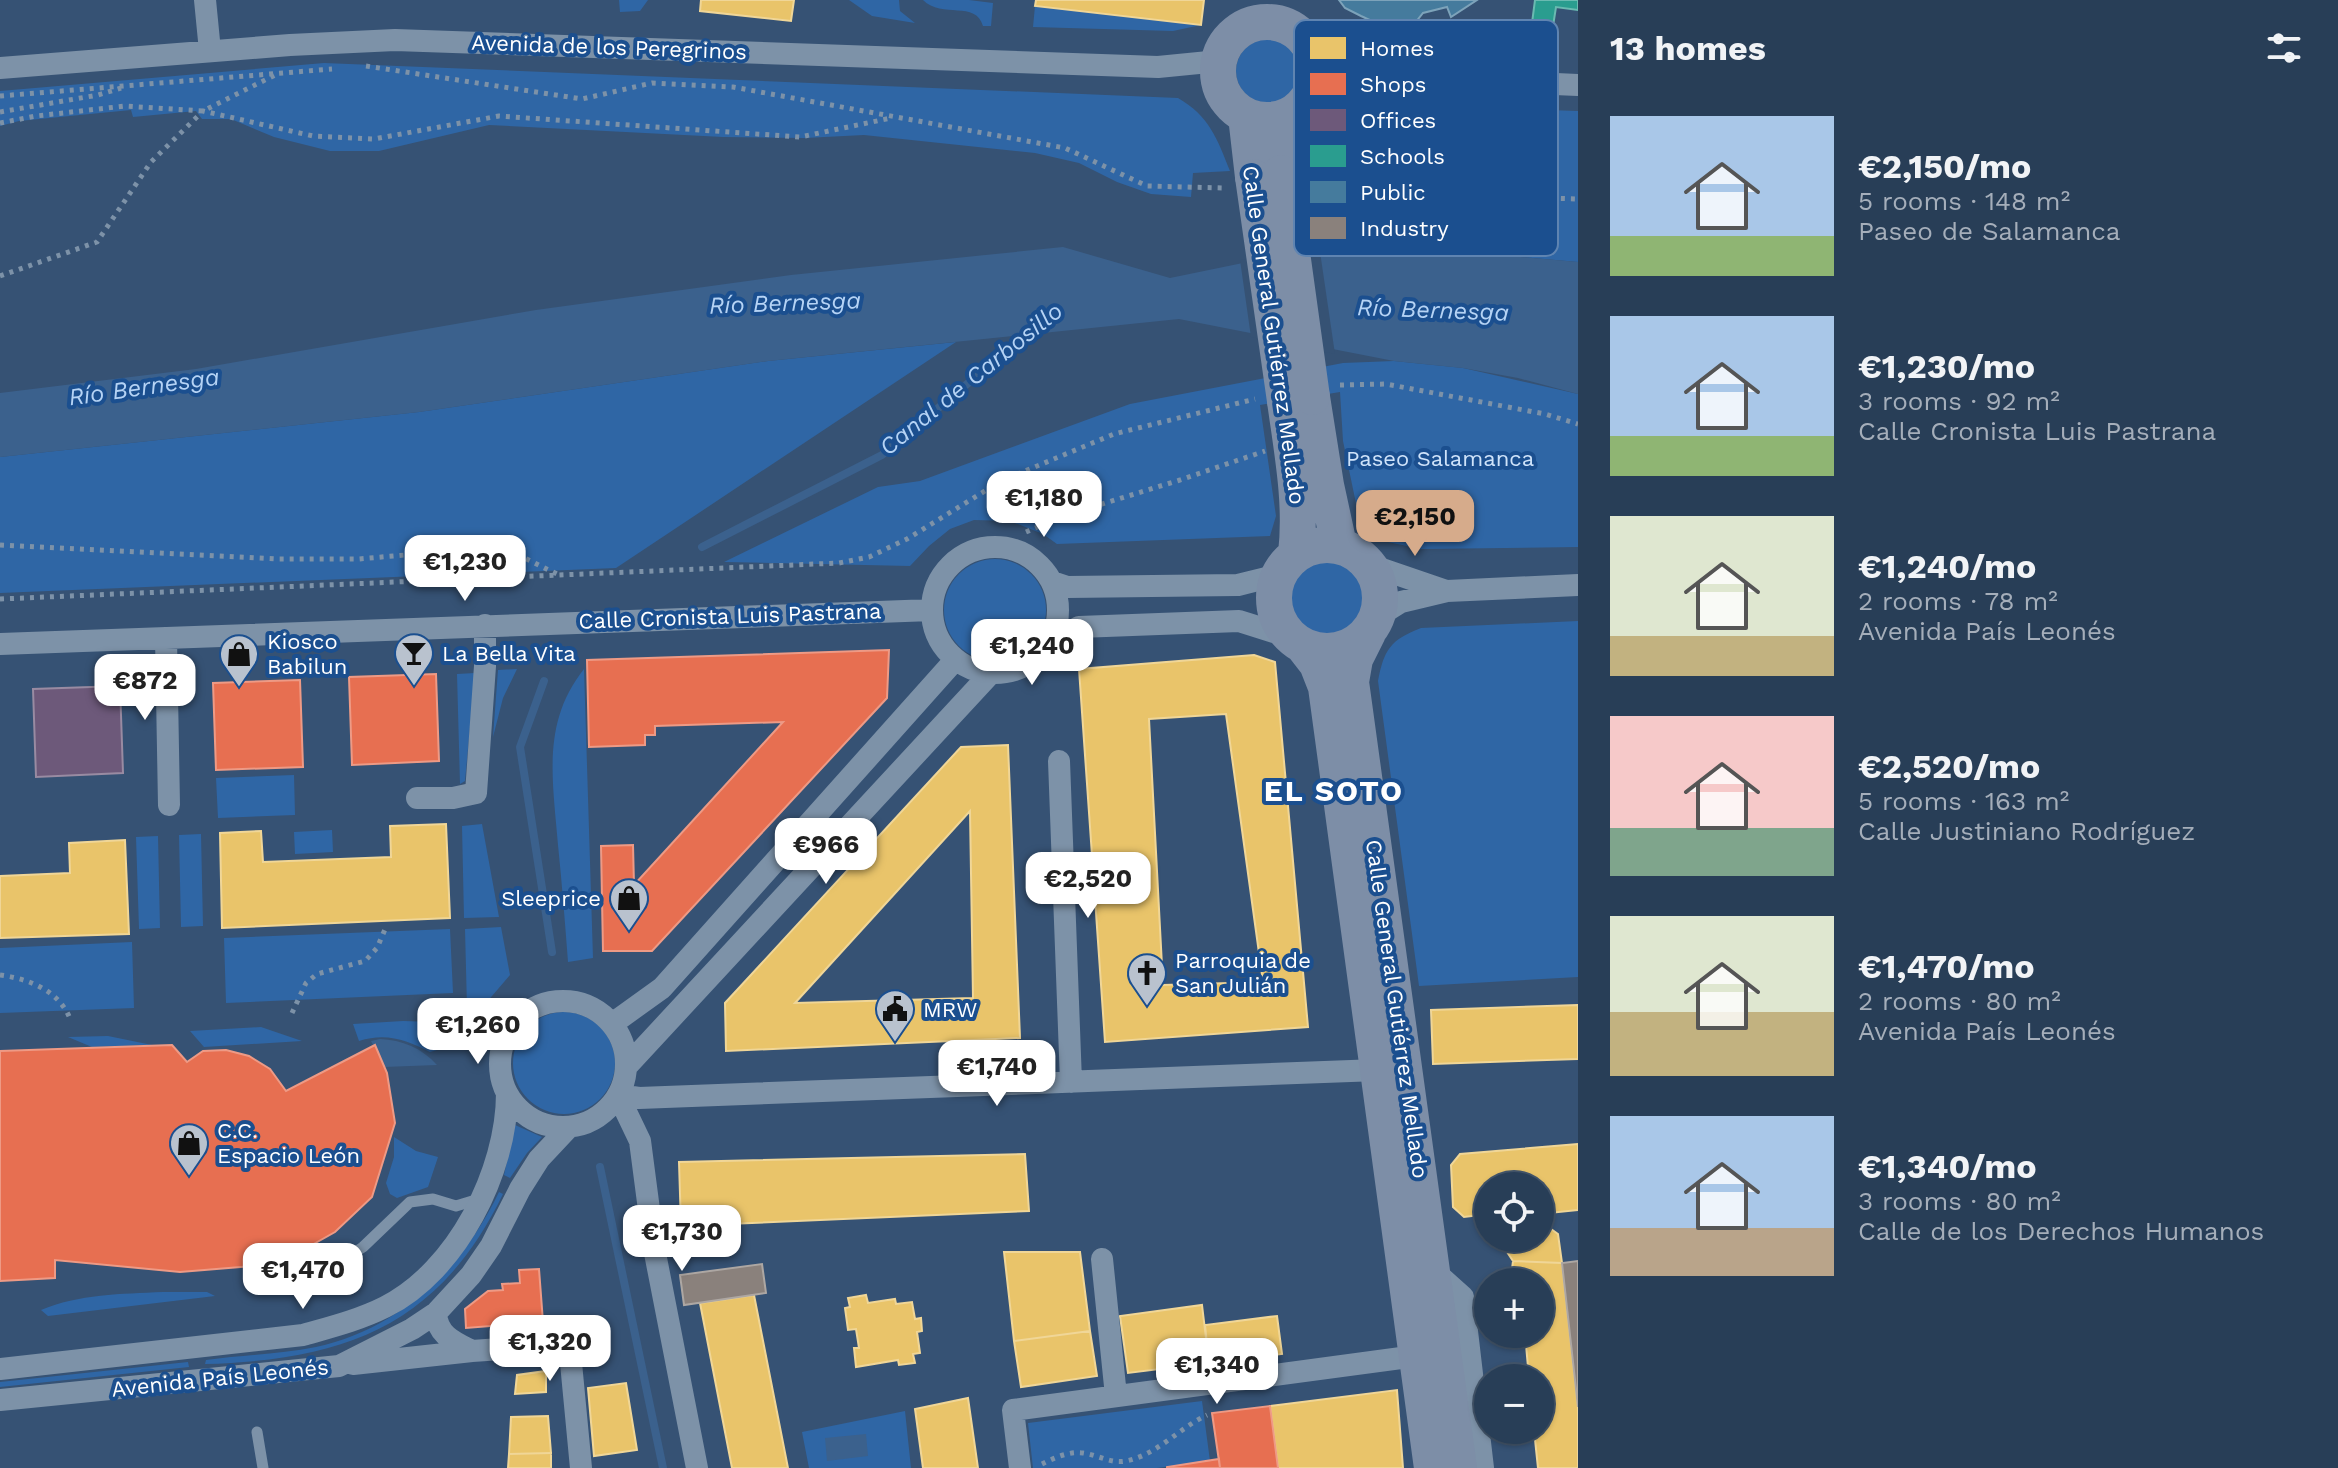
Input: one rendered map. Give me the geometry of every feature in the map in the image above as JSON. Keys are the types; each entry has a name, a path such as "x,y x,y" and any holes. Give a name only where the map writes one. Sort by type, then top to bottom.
{"main road":[{"path":"1290,14 1266,21 1254,13 1224,46 1218,78 1223,94 1246,116 1273,120 1287,116 1294,110"},
{"name":"Calle General Gutiérrez Mellado","path":"1246,116 1267,182 1296,396 1298,535 1287,565"},
{"name":"Calle General Gutiérrez Mellado","path":"1267,182 1280,161 1287,116"},
{"name":"Calle General Gutiérrez Mellado","path":"1296,396 1326,485 1339,545"},
{"path":"1321,544 1339,545 1356,552 1370,565 1379,590 1372,625 1353,644 1336,651 1320,651 1296,642 1280,624 1274,608 1273,591 1287,565 1321,544"},
{"name":"Calle General Gutiérrez Mellado","path":"1372,625 1355,659 1351,682 1422,1254"},
{"name":"Calle General Gutiérrez Mellado","path":"1296,642 1317,664 1326,687 1378,1070 1422,1254"},
{"path":"1422,1254 1416,1356 1432,1468"},
{"path":"1422,1254 1459,1468"}],"street":[{"path":"205,0 210,51"},
{"name":"Avenida de los Peregrinos","path":"0,68 395,40 999,63 1158,67 1219,61"},
{"path":"1558,84 1578,85"},
{"path":"1048,646 1057,626 1058,604 1052,582 1040,564 1022,552 1001,547 979,548 959,558 943,573 935,591 932,610 938,637 955,660 972,669 991,673 1012,671 1032,661 1048,646 1079,627 1239,621 1296,642"},
{"path":"1052,582 1067,587 1238,585 1287,565"},
{"path":"1370,565 1447,591"},
{"path":"1372,625 1401,602 1447,591 1578,585"},
{"name":"Calle Cronista Luis Pastrana","path":"0,644 932,610"},
{"path":"417,798 453,798 476,793 485,625"},
{"path":"166,638 169,805"},
{"path":"612,1024 662,988 955,660"},
{"path":"627,1066 621,1038 612,1024 589,1008 565,1000 545,1003 525,1013 509,1029 500,1072 507,1093 524,1113 545,1124 569,1127 589,1122 618,1095 627,1066 991,673"},
{"path":"1059,761 1071,1082"},
{"path":"618,1095 639,1098 1378,1070"},
{"name":"Avenida País Leonés","path":"0,1369 303,1335 347,1323 385,1307 424,1279 455,1245 483,1198 496,1164 507,1120 507,1093"},
{"path":"618,1095 640,1141 654,1248 697,1468"},
{"name":"Avenida País Leonés","path":"0,1400 339,1366 412,1329 436,1313 471,1275 491,1246 533,1169 569,1127"},
{"path":"1422,1254 1463,1297 1483,1468"},
{"path":"1102,1259 1116,1396"},
{"path":"436,1313 437,1326 449,1340 472,1351"},
{"path":"339,1366 472,1351 544,1346 559,1349 571,1363 581,1468"},
{"path":"1020,1468 1013,1410 1416,1356"}],"lane":[{"path":"305,1275 331,1268 363,1247 410,1202 433,1199 456,1206 483,1198"},
{"path":"257,1432 263,1468"}],"path":[{"path":"351,68 366,66 582,99 652,83 733,87 1065,148 1147,186 1294,183"},
{"path":"0,276 97,242 151,162 203,111 278,73 284,67"},
{"path":"0,96 337,69"},
{"path":"0,112 98,95 131,85"},
{"path":"0,123 125,106 203,111 313,136 374,139 499,116 800,137 896,117"},
{"path":"1558,198 1578,199"},
{"path":"0,599 839,563 869,557 907,539 1001,481 1114,434 1296,396 1386,384 1545,414 1578,424"},
{"path":"1026,532 1063,516 1274,449"},
{"path":"0,545 278,559 359,559 405,555 457,545 506,549 560,576"},
{"path":"292,1013 306,983 317,974 365,961 377,948 386,927"},
{"path":"0,975 25,980 57,997 68,1011 71,1021"},
{"path":"1034,1468 1059,1456 1081,1452 1124,1462 1149,1453 1191,1422 1207,1415"}],"green space":[{"path":"619,0 648,0 640,11 620,12"},
{"path":"849,0 899,0 900,11 915,23 872,16"},
{"path":"923,0 993,3 991,26 983,26 979,18 966,11 931,6"},
{"path":"1035,6 1201,25 1173,31 1033,27"},
{"path":"1268,39 1294,53 1294,89 1286,97 1274,102 1262,102 1242,89 1237,77 1237,65 1250,45"},
{"path":"324,63 1178,98 1205,120 1230,171 1193,173 1191,197 1151,194 1117,182 1079,163 1035,153 864,135 723,137 489,125 379,151 330,151 274,137 231,119 202,119 196,111 133,117 131,110 19,121 0,126 0,91"},
{"path":"1558,110 1578,111 1578,262 1508,256 1558,256"},
{"path":"956,342 616,568 0,593 0,457 419,412 768,361"},
{"name":"Paseo Salamanca","path":"1394,361 1463,368 1578,394 1578,547 1421,549 1388,542 1358,513 1343,441 1340,392 1260,405 1276,516 1270,536 1057,544 1043,534 1010,521 974,520 950,529 910,566 724,562 878,487 920,481 1130,404 1343,363"},
{"path":"995,559 1024,567 1038,581 1046,610 1038,639 1024,653 995,661 966,653 952,639 944,610 952,581 966,567"},
{"path":"1320,560 1334,560 1348,566 1359,577 1365,598 1362,613 1354,625 1334,636 1320,636 1306,630 1295,619 1289,605 1289,591 1295,577 1306,566"},
{"path":"1578,621 1578,977 1419,986 1378,681 1386,654 1395,642 1421,628"},
{"path":"517,669 503,698 493,737 498,670"},
{"path":"584,669 593,958 568,962 553,753 561,710 570,689"},
{"path":"475,673 465,781 460,784 457,674"},
{"path":"294,775 295,815 218,818 216,778"},
{"path":"482,824 499,917 464,918 462,826"},
{"path":"332,830 333,852 295,854 294,832"},
{"path":"201,834 203,926 181,927 179,835"},
{"path":"158,836 160,928 139,929 136,837"},
{"path":"501,927 510,975 480,1010 467,1008 465,929"},
{"path":"450,929 453,993 226,1003 224,938"},
{"path":"132,942 134,1008 0,1013 0,948"},
{"path":"564,1012 584,1016 600,1027 611,1043 615,1063 611,1083 600,1099 584,1110 564,1114 544,1110 528,1099 517,1083 513,1063 517,1043 528,1027 544,1016"},
{"path":"435,1022 442,1030 437,1050 430,1052 387,1037 359,1041 353,1024"},
{"path":"261,1027 302,1041 204,1047 190,1031"},
{"path":"108,1036 152,1045 92,1047 68,1037"},
{"path":"515,1125 542,1137 510,1178 504,1175"},
{"path":"394,1137 416,1151 438,1157 428,1187 397,1198 390,1194 386,1183 394,1157"},
{"path":"499,1192 503,1194 478,1239 449,1276 418,1305 382,1327 344,1343 302,1354 205,1364 206,1360 316,1347 375,1326 426,1291 447,1269 467,1245"},
{"path":"207,1292 215,1296 48,1316 41,1310 85,1298"},
{"path":"188,1362 189,1367 0,1387 0,1382"},
{"path":"1202,1401 1210,1461 1157,1468 1033,1468 1028,1423"},
{"path":"905,1411 911,1468 809,1468 802,1432"}],"water":[{"name":"Río Bernesga","path":"1063,247 1170,278 1294,252 1294,256 1508,256 1578,262 1578,394 1518,378 1463,368 1394,361 1179,319 768,361 419,412 0,457 0,393 196,369 536,310 791,275"},
{"path":"380,1039 411,1046 437,1065 384,1067 371,1041"},
{"path":"866,1434 868,1456 827,1461 825,1438"}],"pier":[{"path":"1294,250 1294,256 1321,256 1335,354 1251,337 1240,260"}],"building: Homes":[{"path":"701,0 794,0 791,21 700,11"},
{"path":"1036,0 1204,0 1201,25 1035,6"},
{"path":"1254,655 1275,662 1308,1027 1105,1042 1079,669","holes":["1226,714 1263,982 1163,985 1149,719"]},
{"path":"1008,745 1020,1038 726,1051 725,1003 961,747","holes":["970,811 973,998 795,1003"]},
{"path":"446,824 450,918 222,928 220,833 261,831 263,862 391,857 390,826"},
{"path":"125,840 129,934 0,938 0,876 70,873 69,843"},
{"path":"1578,1005 1578,1059 1433,1064 1431,1010"},
{"path":"1578,1144 1578,1210 1554,1213 1554,1172 1474,1172 1474,1216 1464,1217 1453,1207 1451,1165 1460,1154"},
{"path":"1025,1154 1029,1211 681,1226 679,1162"},
{"path":"1554,1231 1558,1234 1562,1263 1513,1261 1507,1252 1554,1252"},
{"path":"1004,1252 1080,1252 1090,1331 1014,1341"},
{"path":"1513,1261 1562,1263 1578,1407 1578,1468 1538,1468 1535,1444 1554,1444 1554,1364 1528,1364 1526,1348 1554,1348 1554,1268 1512,1268"},
{"path":"754,1295 788,1468 732,1468 700,1303"},
{"path":"866,1295 868,1303 895,1299 896,1304 912,1302 915,1319 921,1318 922,1331 917,1332 920,1353 913,1354 915,1363 899,1365 898,1360 856,1367 854,1348 859,1348 856,1329 848,1330 845,1308 850,1307 848,1298"},
{"path":"1202,1305 1209,1363 1128,1373 1120,1316"},
{"path":"1277,1316 1282,1354 1209,1363 1205,1325"},
{"path":"1090,1331 1097,1376 1021,1387 1014,1341"},
{"path":"546,1371 546,1392 515,1394 517,1375"},
{"path":"626,1383 637,1450 594,1456 588,1388"},
{"path":"1397,1390 1403,1468 1278,1468 1270,1406"},
{"path":"968,1398 978,1468 923,1468 915,1409"},
{"path":"548,1416 551,1453 509,1454 511,1417"},
{"path":"551,1453 551,1468 508,1468 509,1454"}],"building: Shops":[{"path":"889,650 887,698 652,951 603,951 601,846 633,845 634,885 783,722 655,726 655,735 645,735 645,745 589,747 587,660"},
{"path":"436,674 439,761 352,765 349,677"},
{"path":"300,680 303,767 216,770 213,683"},
{"name":"C.C. Espacio León","path":"172,1045 187,1062 203,1051 226,1050 249,1056 270,1069 286,1091 375,1045 387,1073 395,1123 372,1197 335,1232 278,1264 180,1272 55,1260 55,1278 0,1281 0,1051"},
{"path":"539,1269 543,1322 466,1328 465,1309 488,1291 503,1290 502,1284 520,1283 519,1270"},
{"path":"1270,1406 1278,1468 1220,1468 1212,1413"},
{"path":"1219,1459 1220,1468 1167,1468 1167,1467"}],"building: Offices":[{"path":"120,686 123,773 36,777 33,689"}],"building: Schools":[{"path":"1535,0 1578,0 1578,10 1556,7 1554,20 1532,20"}],"building: Public":[{"path":"1339,0 1477,0 1451,17 1447,7 1423,13 1417,20 1370,20 1345,8"}],"building: Industry":[{"path":"1578,1261 1578,1407 1562,1263"},
{"path":"762,1264 766,1293 684,1305 680,1275"}],"waterway":[{"name":"Canal de Carbosillo","path":"702,547 882,455 1033,329"},
{"name":"Canal de Carbosillo","path":"544,681 520,747 552,952"},
{"name":"Canal de Carbosillo","path":"600,1167 663,1468"}],"place":[{"name":"La Bella Vita","path":"414,687"},
{"name":"Kiosco Babilun","path":"239,688"},
{"name":"Sleeprice","path":"629,932"},
{"name":"Parroquia de San Julián","path":"1147,1007"},
{"name":"MRW","path":"895,1043"},
{"name":"C.C. Espacio León","path":"189,1177"}],"district":[{"name":"EL SOTO","path":"1334,790"}]}
